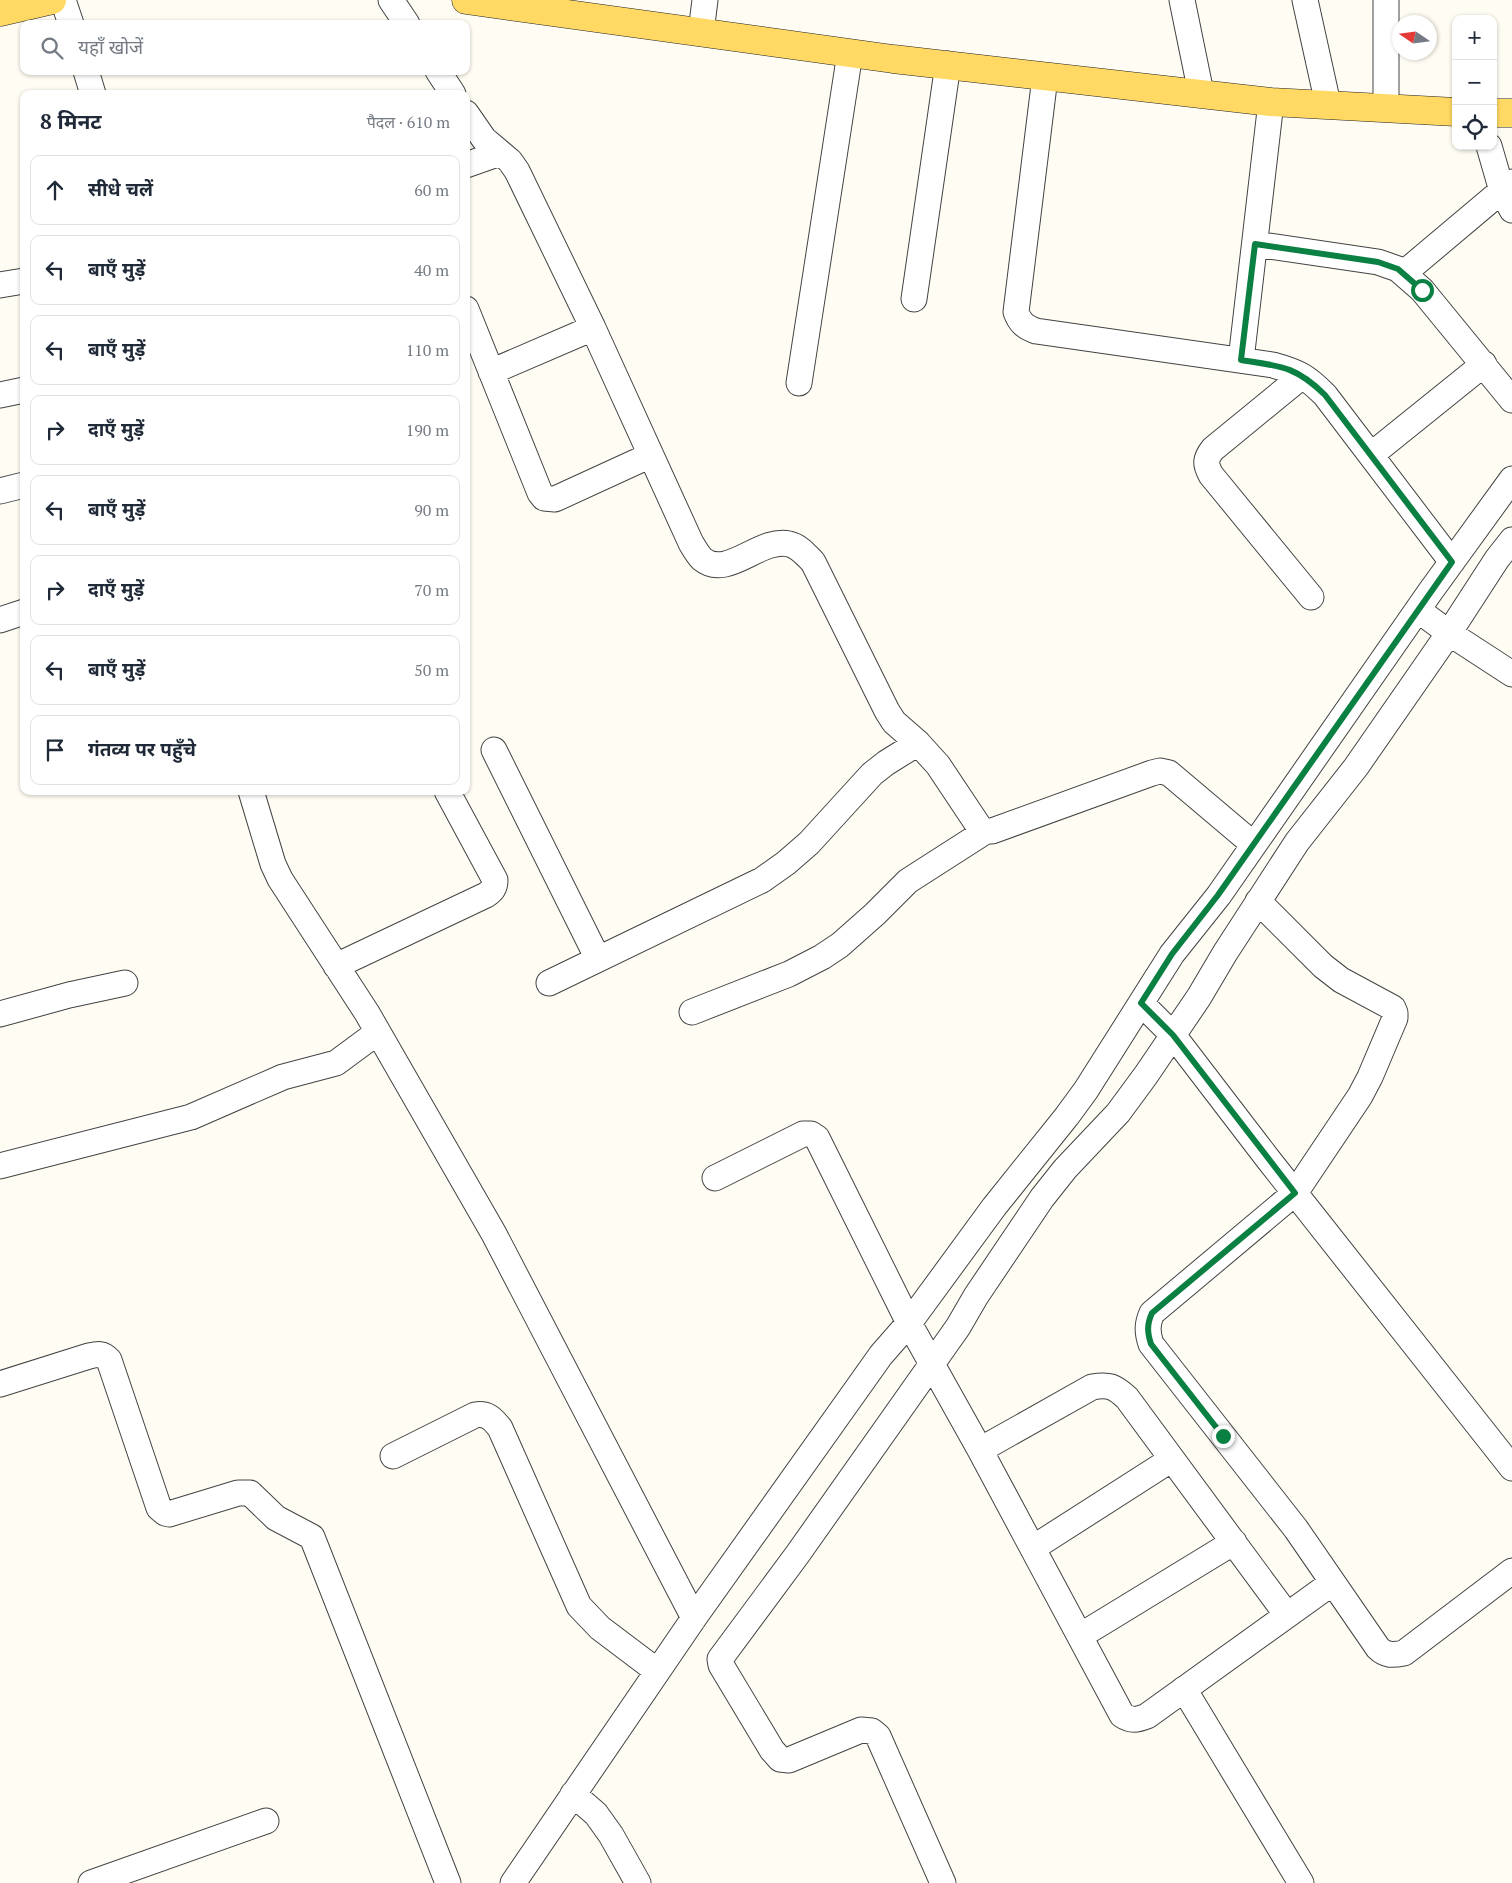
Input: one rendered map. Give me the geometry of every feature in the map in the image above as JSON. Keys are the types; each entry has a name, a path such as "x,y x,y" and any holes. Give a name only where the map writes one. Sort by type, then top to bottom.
{"main road":[{"path":"0,12 52,0"},
{"path":"466,0 503,3 850,53 1045,77 1271,102 1452,112"},
{"path":"1497,113 1512,114"}],"street":[{"path":"63,0 70,20"},
{"path":"391,0 404,20"},
{"path":"701,32 705,0"},
{"path":"1182,0 1201,93"},
{"path":"1305,0 1328,104"},
{"path":"1386,0 1386,107"},
{"path":"799,383 850,53"},
{"path":"914,300 948,64"},
{"path":"87,75 92,90"},
{"path":"441,75 450,90"},
{"path":"1045,77 1016,312 1020,322 1026,328 1036,331 1273,365 1297,372 1311,381 1325,395 1452,562"},
{"path":"1241,360 1271,102"},
{"path":"470,119 484,139 510,161 517,170 593,328 691,543 702,559 714,564 724,565 773,544 789,544 800,550 813,562 894,722 918,743 943,772 976,824 986,831"},
{"path":"1404,274 1509,194 1491,150"},
{"path":"470,164 500,153"},
{"path":"1255,244 1378,262 1398,269 1422,290 1512,400"},
{"path":"0,285 20,282"},
{"path":"470,319 540,493 544,498 555,499 651,455"},
{"path":"491,372 593,328"},
{"path":"1371,455 1484,364"},
{"path":"1302,376 1213,449 1207,456 1206,465 1211,475 1311,597"},
{"path":"0,395 20,391"},
{"path":"943,1883 878,1736 872,1731 861,1730 789,1760 780,1759 772,1750 720,1662 722,1655 802,1548 921,1344 994,1207 1067,1116 1158,1019 1258,901 1297,842 1356,767 1434,622 1452,562 1512,479"},
{"path":"0,492 20,486"},
{"path":"513,1883 584,1804 657,1671 882,1356 921,1344 958,1328 976,1296 1042,1198 1065,1169 1118,1113 1146,1075 1172,954 1218,895 1253,844 1434,622 1497,559 1512,540"},
{"path":"0,620 20,613"},
{"path":"1434,622 1512,674"},
{"path":"549,982 762,880 809,843 872,774 918,743"},
{"path":"494,750 598,959"},
{"path":"692,1012 790,974 822,957 847,939 908,880 986,831 992,831 1152,773 1160,771 1169,773 1253,844"},
{"path":"253,795 273,864 280,879 378,1032 494,1234 694,1618"},
{"path":"336,966 492,891 495,886 495,880 449,795"},
{"path":"1258,901 1323,966 1341,980 1393,1008 1395,1013 1389,1033 1360,1096 1295,1193 1152,1313 1148,1322 1151,1344 1296,1529 1332,1583 1383,1653 1392,1655 1404,1653 1512,1571"},
{"path":"0,1014 69,995 125,983"},
{"path":"1158,1019 1512,1468"},
{"path":"0,1166 191,1117 283,1077 336,1063 378,1032"},
{"path":"715,1178 803,1134 811,1134 817,1138 921,1344 1122,1715 1138,1720 1146,1716 1332,1583"},
{"path":"0,1384 89,1356 105,1355 109,1360 159,1508 162,1511 169,1514 238,1493 250,1493 276,1518 312,1537 448,1883"},
{"path":"980,1450 1092,1387 1107,1385 1118,1390 1127,1398 1288,1615"},
{"path":"392,1456 475,1415 483,1414 489,1416 500,1428 579,1606 600,1628 657,1671"},
{"path":"1033,1548 1172,1459"},
{"path":"1080,1636 1234,1542"},
{"path":"1184,1689 1301,1883"},
{"path":"584,1804 611,1835 638,1883"},
{"path":"91,1883 266,1820"}],"route":[{"path":"1223,1436 1151,1344 1148,1322 1152,1313 1295,1193 1165,1025 1141,1003 1172,954 1218,895 1452,562 1325,395 1311,381 1297,372 1273,365 1241,360 1255,244 1378,262 1398,269 1422,290"}]}
